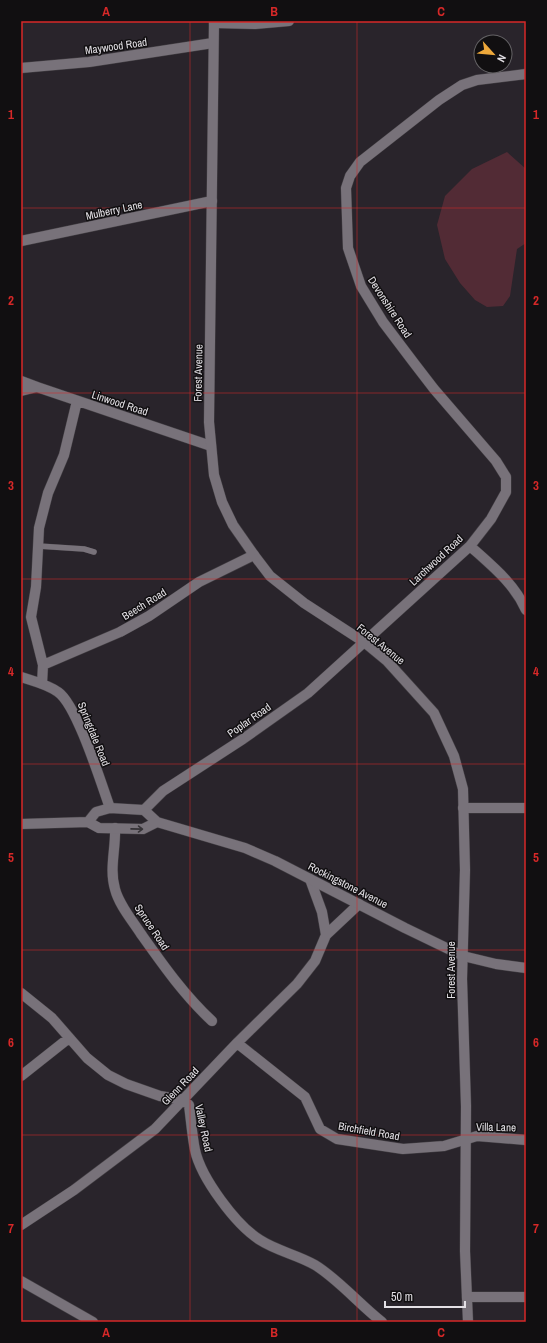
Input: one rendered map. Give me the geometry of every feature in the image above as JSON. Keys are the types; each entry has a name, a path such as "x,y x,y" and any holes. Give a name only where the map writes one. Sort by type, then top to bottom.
{"street":[{"path":"214,22 255,24 289,21"},
{"name":"Forest Avenue","path":"214,22 209,422 214,475 222,502 233,525 254,556 270,576 304,603 364,642 387,661 434,713 454,756 463,790 465,870 463,956 466,1140 465,1251 468,1322"},
{"name":"Maywood Road","path":"21,68 89,62 213,43"},
{"name":"Devonshire Road","path":"507,482 506,477 496,461 434,389 383,322 361,286 348,248 346,188 350,176 360,162 439,100 462,85 477,80 526,74"},
{"name":"Mulberry Lane","path":"21,241 212,201"},
{"name":"Linwood Road","path":"21,382 212,446"},
{"path":"21,392 37,387"},
{"path":"42,684 43,665 31,617 36,587 39,528 48,493 64,455 78,401"},
{"name":"Larchwood Road","path":"364,642 470,546 491,519 506,492 507,482"},
{"path":"470,546 523,596 526,610"},
{"name":"Beech Road","path":"43,665 120,632 149,616 200,582 254,556"},
{"name":"Poplar Road","path":"144,810 163,791 243,739 308,693 364,642"},
{"name":"Springdale Road","path":"21,676 58,692 69,703 87,745 110,808"},
{"path":"88,822 96,812 110,808 144,810"},
{"path":"463,808 526,808"},
{"name":"Rockingstone Avenue","path":"144,810 157,822 246,848 463,956 496,964 526,968"},
{"path":"21,824 88,822 99,828 143,829 157,822"},
{"name":"Spruce Road","path":"115,828 113,866 115,889 128,915 171,977 193,1004 212,1021"},
{"path":"310,879 322,912 326,935"},
{"name":"Glenn Road","path":"21,1225 74,1190 155,1129 297,984 315,961 326,935 359,904"},
{"name":"Valley Road","path":"21,992 52,1018 87,1058 108,1075 126,1084 160,1096 184,1100 189,1105 195,1151 210,1184 227,1209 258,1239 280,1251 314,1264 382,1322"},
{"path":"21,1076 69,1038"},
{"name":"Birchfield Road","path":"237,1044 305,1097 320,1129 337,1139 403,1149 444,1146 466,1140"},
{"name":"Villa Lane","path":"466,1140 477,1136 526,1140"},
{"path":"21,1280 93,1322"},
{"path":"467,1296 526,1297"}],"lane":[{"path":"38,546 84,549 94,552"}],"shaded area":[{"path":"507,152 526,169 526,243 517,249 510,296 503,306 487,307 475,300 460,283 445,259 437,225 445,196 472,169"}]}
